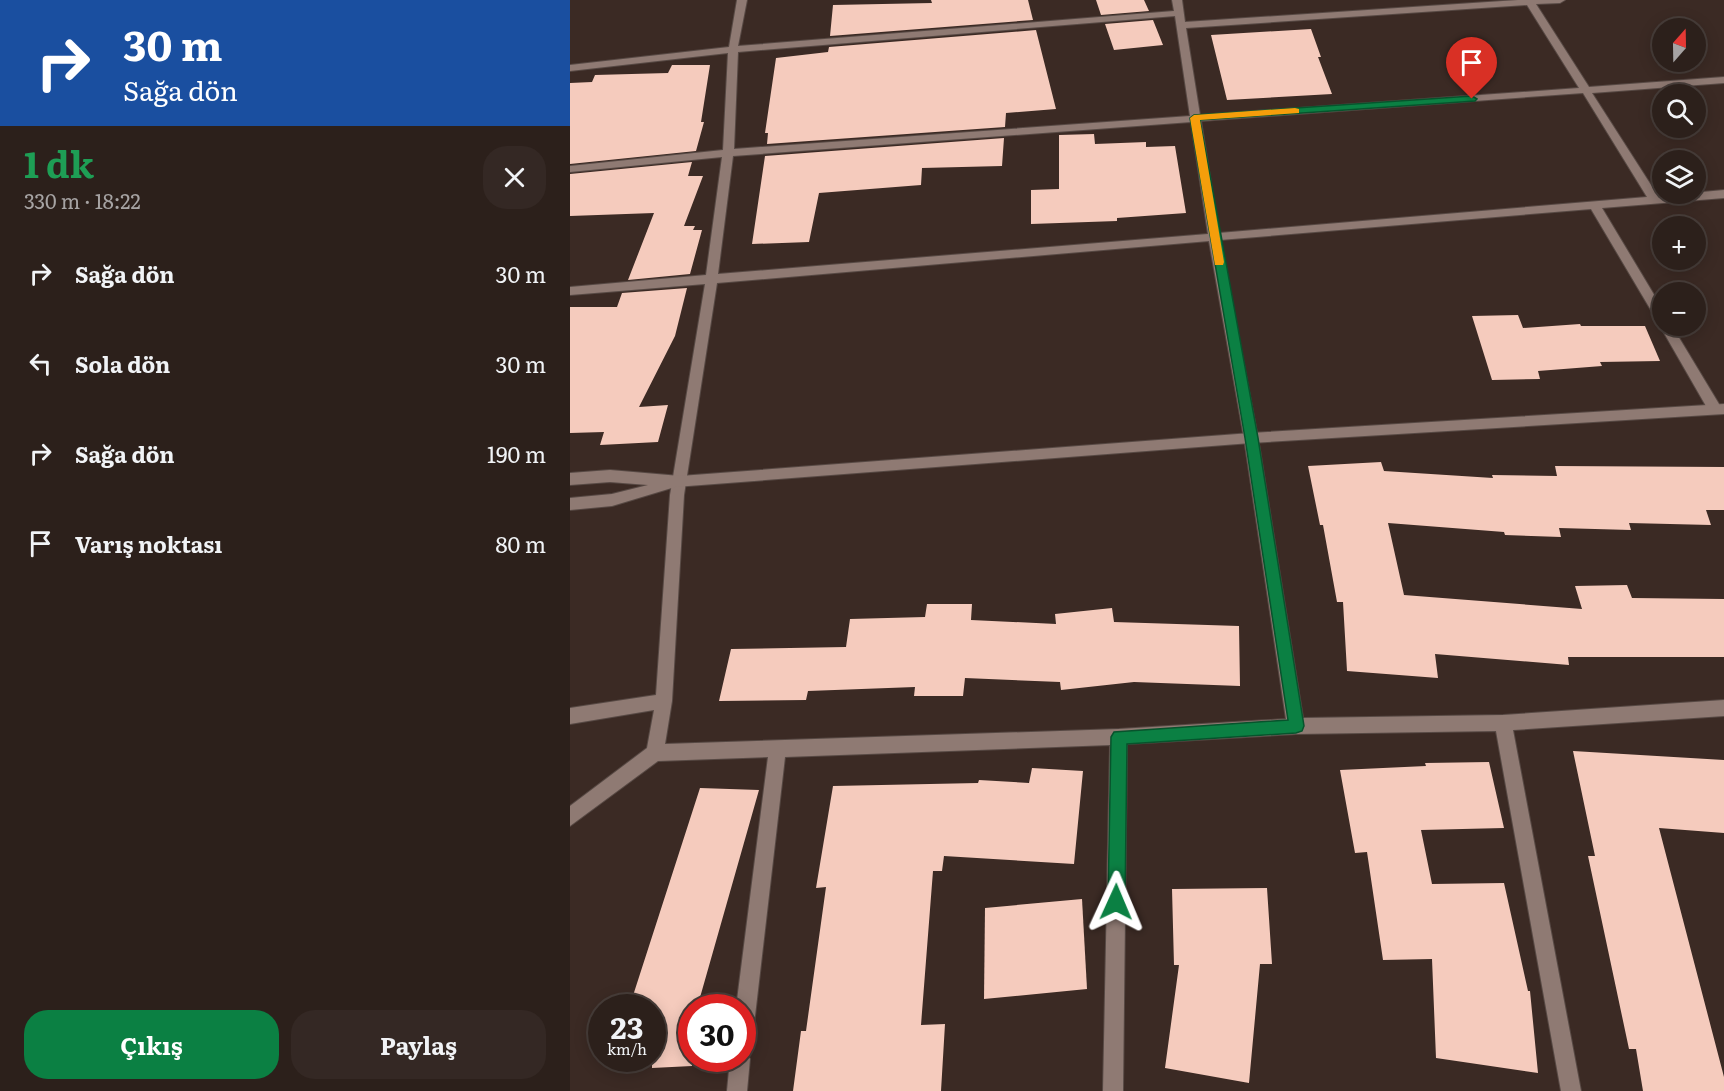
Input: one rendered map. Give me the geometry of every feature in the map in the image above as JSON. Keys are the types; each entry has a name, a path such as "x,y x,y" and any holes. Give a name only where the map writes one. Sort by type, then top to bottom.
{"street":[{"path":"656,753 664,701 677,495 712,277 728,153 733,49 742,0"},
{"path":"570,68 733,49 1180,13 1560,0"},
{"path":"1529,1 1652,197"},
{"path":"1180,13 1194,118 1251,438 1296,726"},
{"path":"570,169 728,153 1724,80"},
{"path":"1706,195 1724,194"},
{"path":"570,291 712,277 1652,199"},
{"path":"1595,205 1652,302"},
{"path":"570,479 610,476 680,482 1251,438 1719,409 1672,336"},
{"path":"570,504 612,500 680,482"},
{"path":"570,716 664,701"},
{"path":"570,817 656,753 1119,737 1296,726 1503,723 1724,708"},
{"path":"1503,723 1571,1091"},
{"path":"1113,1091 1119,737"},
{"path":"748,994 777,750"},
{"path":"737,1091 739,1072"}],"building":[{"path":"931,0 1028,0 1033,20 830,36 833,5 932,3"},
{"path":"1096,0 1144,0 1149,11 1101,15"},
{"path":"1153,20 1163,45 1114,50 1105,24"},
{"path":"1311,29 1321,57 1318,57 1332,94 1227,100 1211,35"},
{"path":"1036,30 1056,109 1006,113 1005,127 767,144 768,133 765,133 776,58 828,52 829,47"},
{"path":"672,65 710,65 701,122 704,122 696,151 570,164 570,83 592,82 595,75 668,73"},
{"path":"1094,134 1095,144 1146,142 1146,147 1175,146 1186,213 1117,218 1117,221 1031,224 1031,190 1059,189 1059,135"},
{"path":"1004,138 1002,166 922,168 921,185 819,193 809,242 752,244 765,156"},
{"path":"692,162 688,176 703,176 684,226 695,226 693,230 702,230 690,274 628,280 654,213 570,216 570,174"},
{"path":"687,288 675,336 639,407 668,405 658,442 600,445 604,432 570,433 570,307 617,307 622,293"},
{"path":"1518,315 1523,328 1580,324 1581,326 1645,326 1660,361 1600,362 1602,366 1538,371 1540,379 1492,380 1472,316"},
{"path":"1381,462 1384,471 1493,478 1492,475 1557,476 1555,466 1724,467 1724,510 1706,510 1711,525 1629,523 1631,530 1559,528 1561,537 1505,535 1504,532 1388,523 1404,595 1582,609 1575,586 1627,585 1632,598 1724,599 1724,657 1568,657 1569,665 1435,654 1438,678 1347,671 1343,602 1337,602 1323,525 1320,525 1308,466"},
{"path":"927,604 972,604 971,620 1056,624 1055,614 1112,608 1114,622 1239,626 1240,686 1134,682 1061,690 1060,682 965,678 963,696 914,696 915,687 808,691 806,700 719,701 731,649 846,647 850,619 925,617"},
{"path":"1573,751 1724,760 1724,833 1659,828 1724,1077 1724,1091 1643,1091 1636,1049 1629,1049 1588,856 1595,856"},
{"path":"1489,762 1504,828 1421,830 1432,884 1504,883 1528,991 1530,991 1538,1073 1436,1058 1432,959 1383,960 1367,852 1355,853 1340,770 1426,766 1425,763"},
{"path":"1032,768 1083,771 1074,864 944,856 942,871 933,871 921,1025 945,1024 941,1091 793,1091 801,1031 806,1031 826,887 816,888 833,786 978,783 979,780 1029,783"},
{"path":"700,788 759,790 701,994 678,994 678,1067 666,1067 666,994 634,994"},
{"path":"1267,888 1272,964 1260,964 1249,1083 1165,1068 1179,965 1174,965 1172,889"},
{"path":"1082,899 1087,989 984,999 985,908"}],"slow traffic":[{"path":"1219,262 1194,118 1295,111"}],"route":[{"path":"1116,902 1119,737 1296,726 1251,438 1194,118 1472,99"}]}
